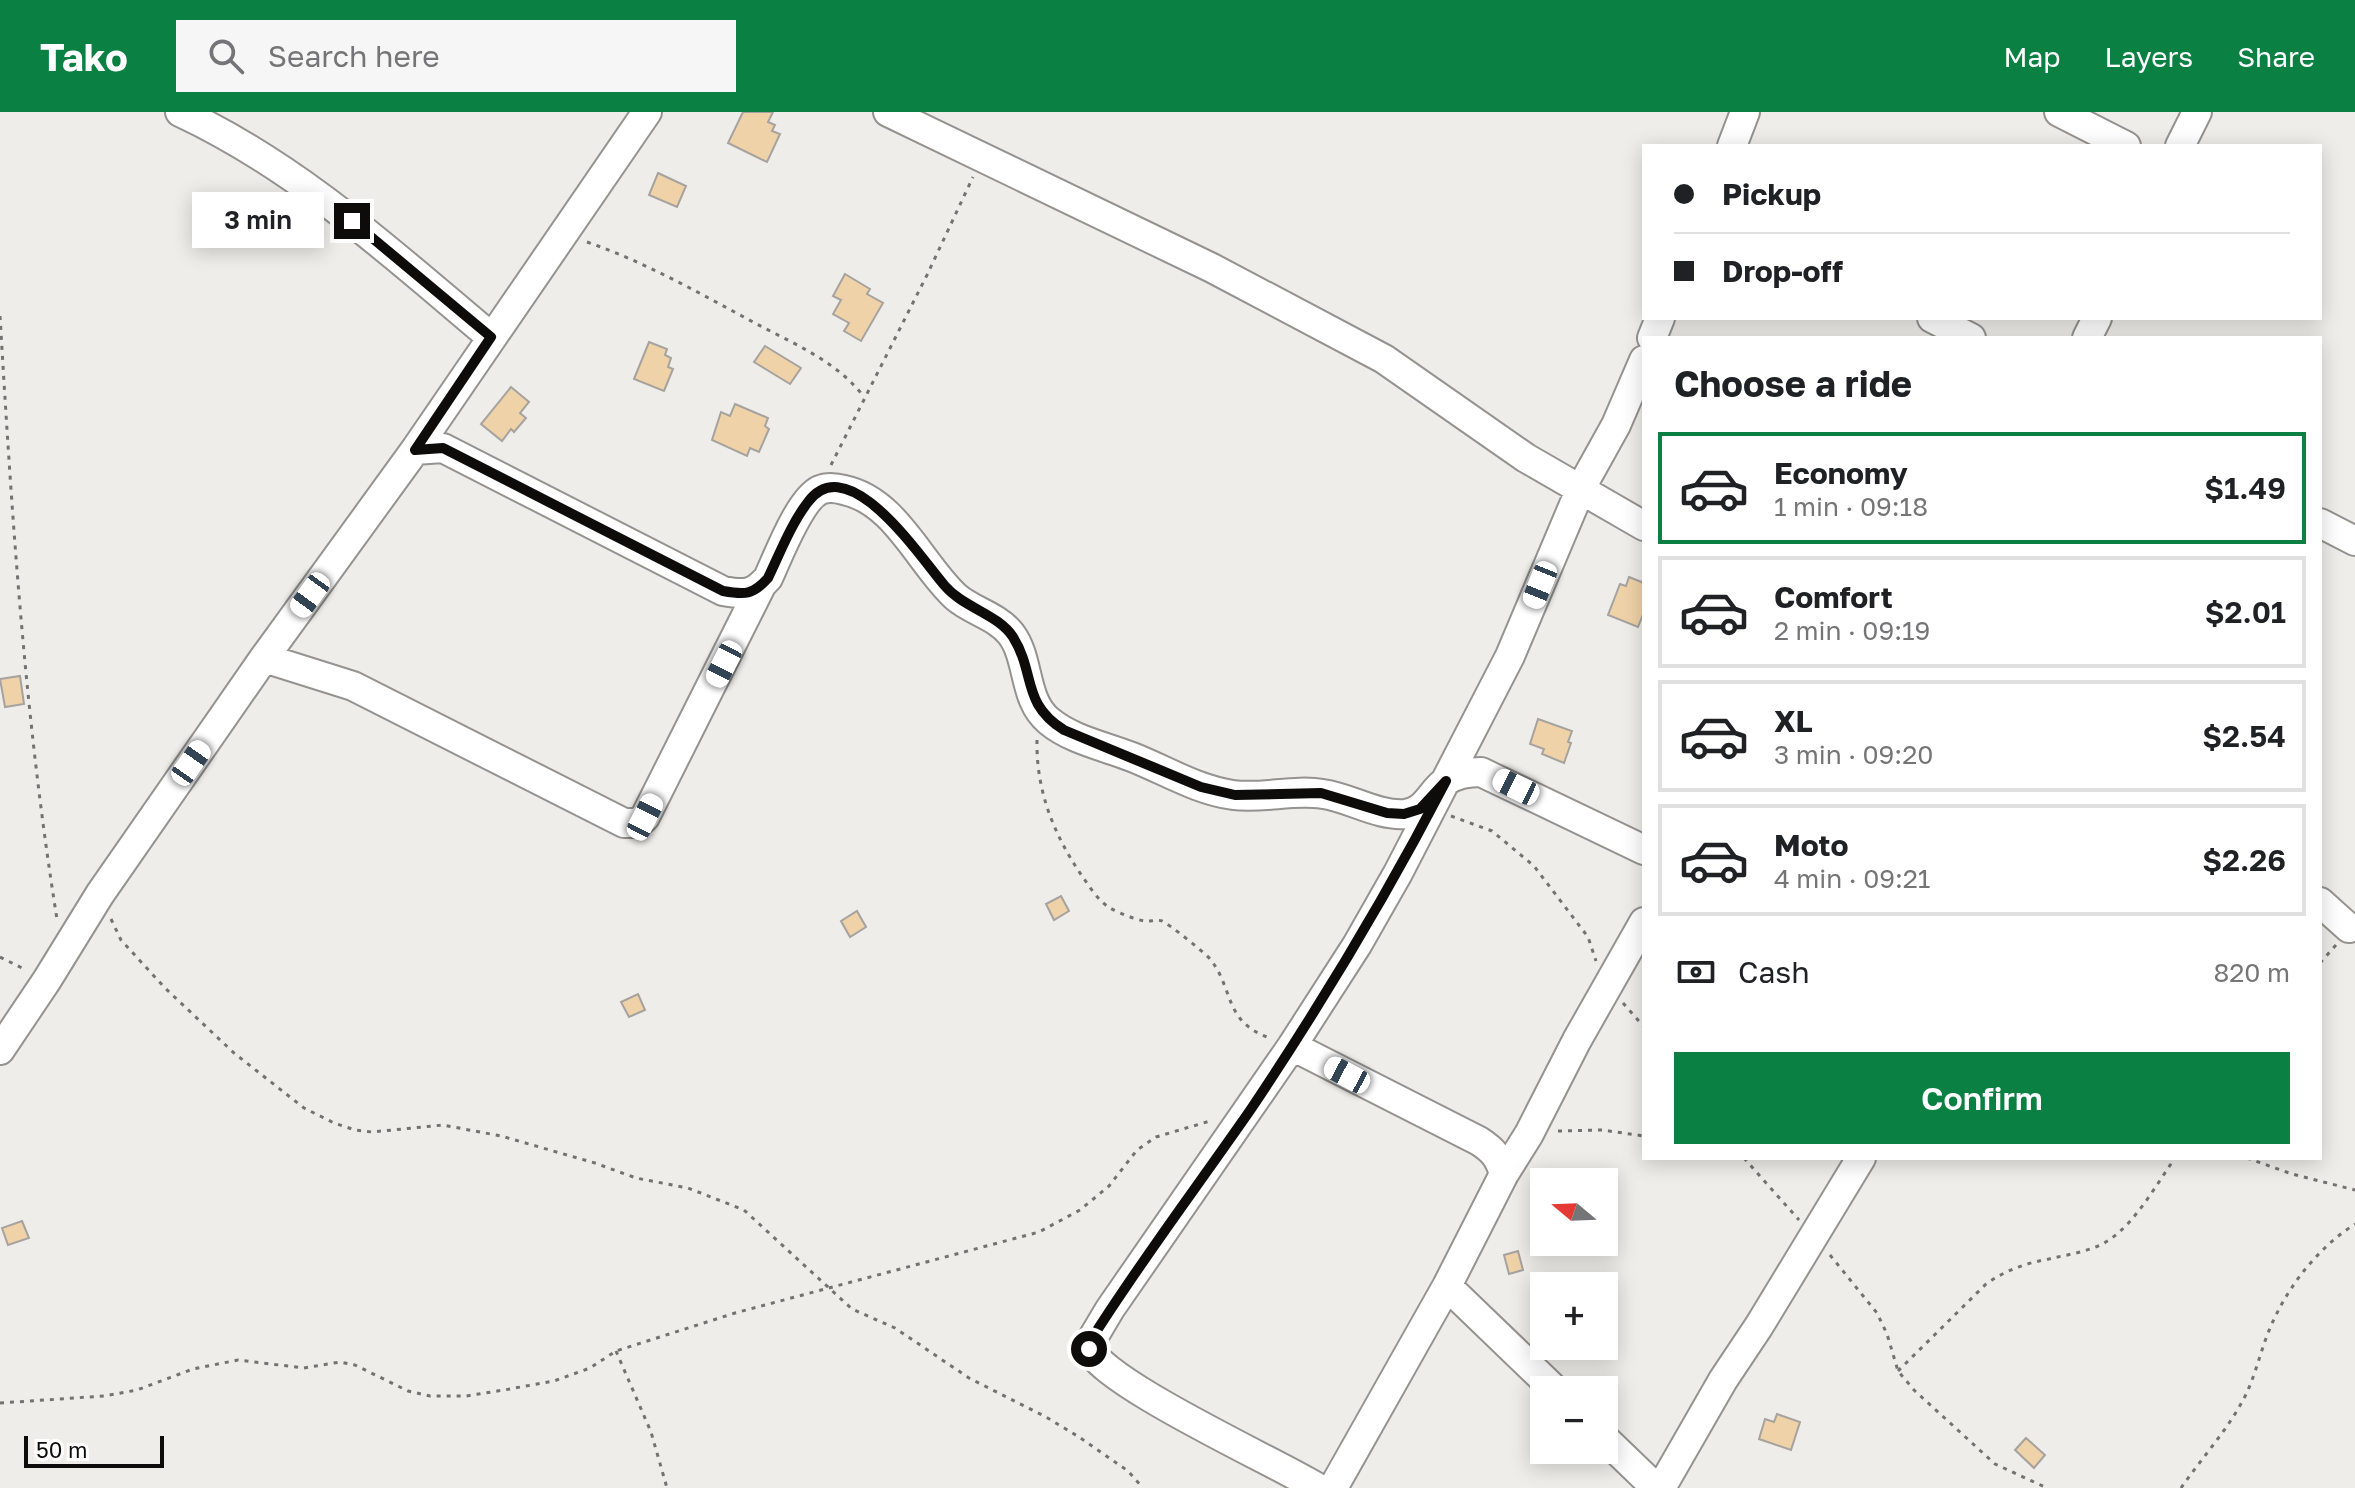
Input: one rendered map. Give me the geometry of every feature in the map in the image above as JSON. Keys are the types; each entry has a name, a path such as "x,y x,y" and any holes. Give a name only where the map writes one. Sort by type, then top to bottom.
{"street":[{"path":"180,112 223,132 329,202 491,337"},
{"path":"4,1040 47,980 100,894 264,658 415,450 647,112"},
{"path":"888,112 1212,268 1384,359 1526,458 1642,525"},
{"path":"1733,144 1745,112"},
{"path":"2059,112 2122,144"},
{"path":"2181,144 2197,112"},
{"path":"1936,320 1967,336"},
{"path":"1318,1488 1139,1391 1095,1360 1088,1346 1110,1309 1249,1111 1357,945 1510,656 1581,488 1616,425 1642,365"},
{"path":"415,450 443,448 723,591 744,595 761,586"},
{"path":"264,658 353,686 624,823 638,823 645,817 761,586 808,500 820,490 834,488 849,491 874,505 906,537 959,600 1001,624 1012,635 1038,707 1047,720 1083,740 1219,793 1257,797 1321,793 1387,813 1404,814 1420,809 1446,781 1466,773 1481,772 1642,849"},
{"path":"2322,524 2355,541"},
{"path":"2322,904 2349,928"},
{"path":"1333,1488 1447,1286 1504,1174 1529,1134 1642,925"},
{"path":"1292,1046 1479,1141 1500,1160 1504,1174"},
{"path":"1618,1451 1659,1488 1860,1160"},
{"path":"1447,1286 1540,1376"}],"path":[{"path":"820,490 982,157"},
{"path":"564,235 609,250 649,269 812,354 844,374 864,397"},
{"path":"0,316 7,448 41,818 63,954"},
{"path":"1038,707 1036,767 1049,817 1092,890 1113,910 1144,921 1163,921 1190,941 1210,959 1234,1011 1258,1034 1292,1046"},
{"path":"1432,807 1492,831 1534,866 1588,937 1606,988 1642,1024"},
{"path":"100,894 121,940 158,980 234,1053 304,1108 334,1123 364,1131 443,1125 472,1130 595,1163 636,1178 688,1188 744,1210 852,1309 895,1328 969,1378 1079,1437 1128,1471 1143,1488"},
{"path":"0,957 47,980"},
{"path":"0,1403 104,1396 151,1386 193,1369 238,1360 304,1368 340,1362 369,1369 386,1382 430,1396 466,1396 554,1381 590,1368 616,1351 735,1313 1039,1232 1080,1210 1109,1186 1137,1150 1156,1137 1249,1111"},
{"path":"1552,1131 1602,1130 1642,1136"},
{"path":"1745,1160 1814,1236 1877,1313 1898,1371 1942,1418 1995,1464 2047,1488"},
{"path":"1898,1371 1986,1284 2002,1273 2021,1265 2073,1254 2111,1239 2133,1216 2174,1160"},
{"path":"2253,1160 2355,1190"},
{"path":"2181,1488 2243,1401 2269,1332 2292,1290 2330,1242 2355,1224"},
{"path":"616,1351 651,1432 667,1488"},
{"path":"2032,1488 2033,1482"}],"building":[{"path":"743,112 773,112 768,122 775,125 772,131 780,134 767,162 728,143"},
{"path":"658,173 686,186 677,207 649,195"},
{"path":"845,274 870,289 867,294 883,303 861,341 844,331 849,323 833,314 841,300 833,296"},
{"path":"649,342 667,349 665,355 671,358 668,367 673,369 664,391 634,379"},
{"path":"765,346 801,368 790,384 754,362"},
{"path":"511,387 529,402 520,413 526,418 514,432 511,429 502,441 481,424"},
{"path":"735,404 768,418 765,426 769,429 759,452 750,448 747,456 712,440 721,412 730,416"},
{"path":"1629,577 1642,582 1642,617 1638,627 1608,615 1620,584 1626,586"},
{"path":"20,676 24,704 5,707 0,679"},
{"path":"1538,719 1572,731 1564,763 1542,754 1544,749 1530,744"},
{"path":"1061,896 1069,911 1054,920 1046,904"},
{"path":"857,911 866,927 850,937 841,921"},
{"path":"638,994 645,1010 629,1017 621,1002"},
{"path":"22,1221 29,1238 8,1245 2,1228"},
{"path":"1518,1251 1523,1270 1509,1274 1504,1255"},
{"path":"1777,1414 1800,1422 1791,1450 1759,1439 1765,1419 1774,1422"},
{"path":"2026,1438 2045,1455 2034,1468 2015,1450"}],"route":[{"path":"352,221 491,337 415,450 443,448 723,591 744,595 761,586 768,578 808,500 820,490 834,488 849,491 874,505 890,519 959,600 1001,624 1012,635 1026,666 1029,686 1038,707 1047,720 1083,740 1131,756 1219,793 1257,797 1321,793 1387,813 1404,814 1420,809 1446,781 1357,945 1249,1111 1110,1309 1089,1343 1089,1349"}]}
